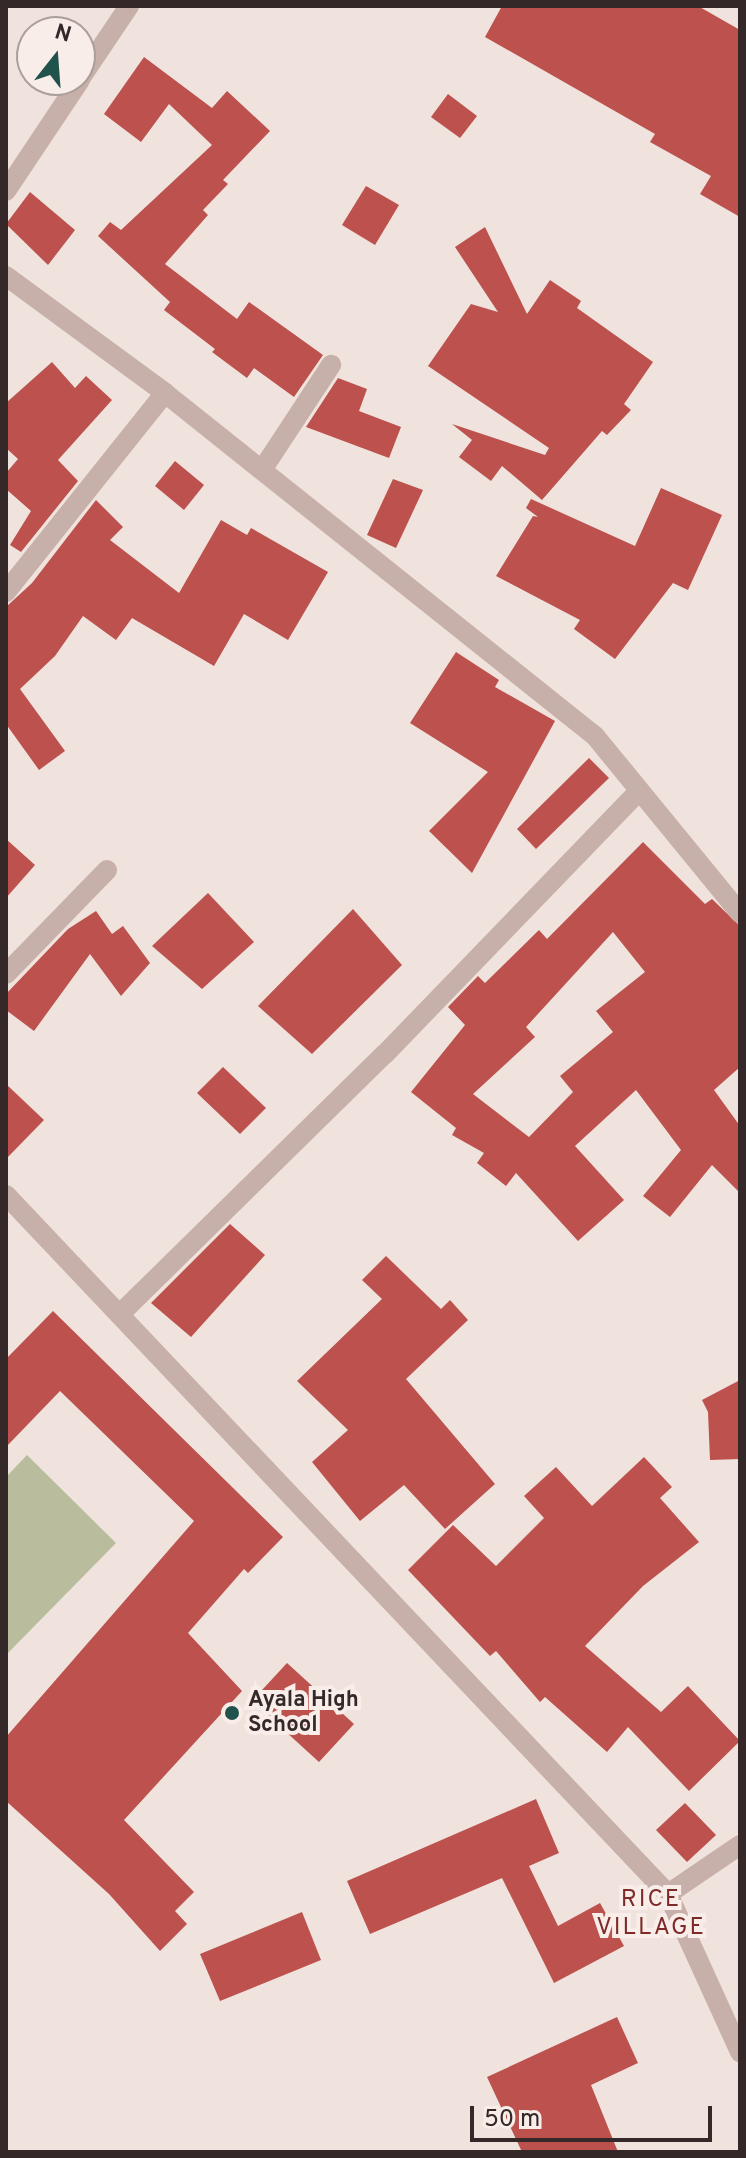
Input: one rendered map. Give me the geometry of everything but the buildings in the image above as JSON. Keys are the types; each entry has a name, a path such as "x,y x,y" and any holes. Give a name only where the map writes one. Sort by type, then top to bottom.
{"street":[{"path":"96,56 129,6"},
{"path":"6,191 69,96"},
{"path":"6,276 165,393 595,736 740,913"},
{"path":"262,470 331,365"},
{"path":"6,592 165,393"},
{"path":"121,1313 385,1054 639,791"},
{"path":"6,974 107,870"},
{"path":"6,1195 668,1894 740,2052"},
{"path":"668,1894 740,1845"}],"green space":[{"path":"27,1455 116,1543 6,1655 6,1477"}],"place":[{"name":"Ayala High School","path":"232,1713"}],"district":[{"name":"RICE VILLAGE","path":"651,1915"}]}
